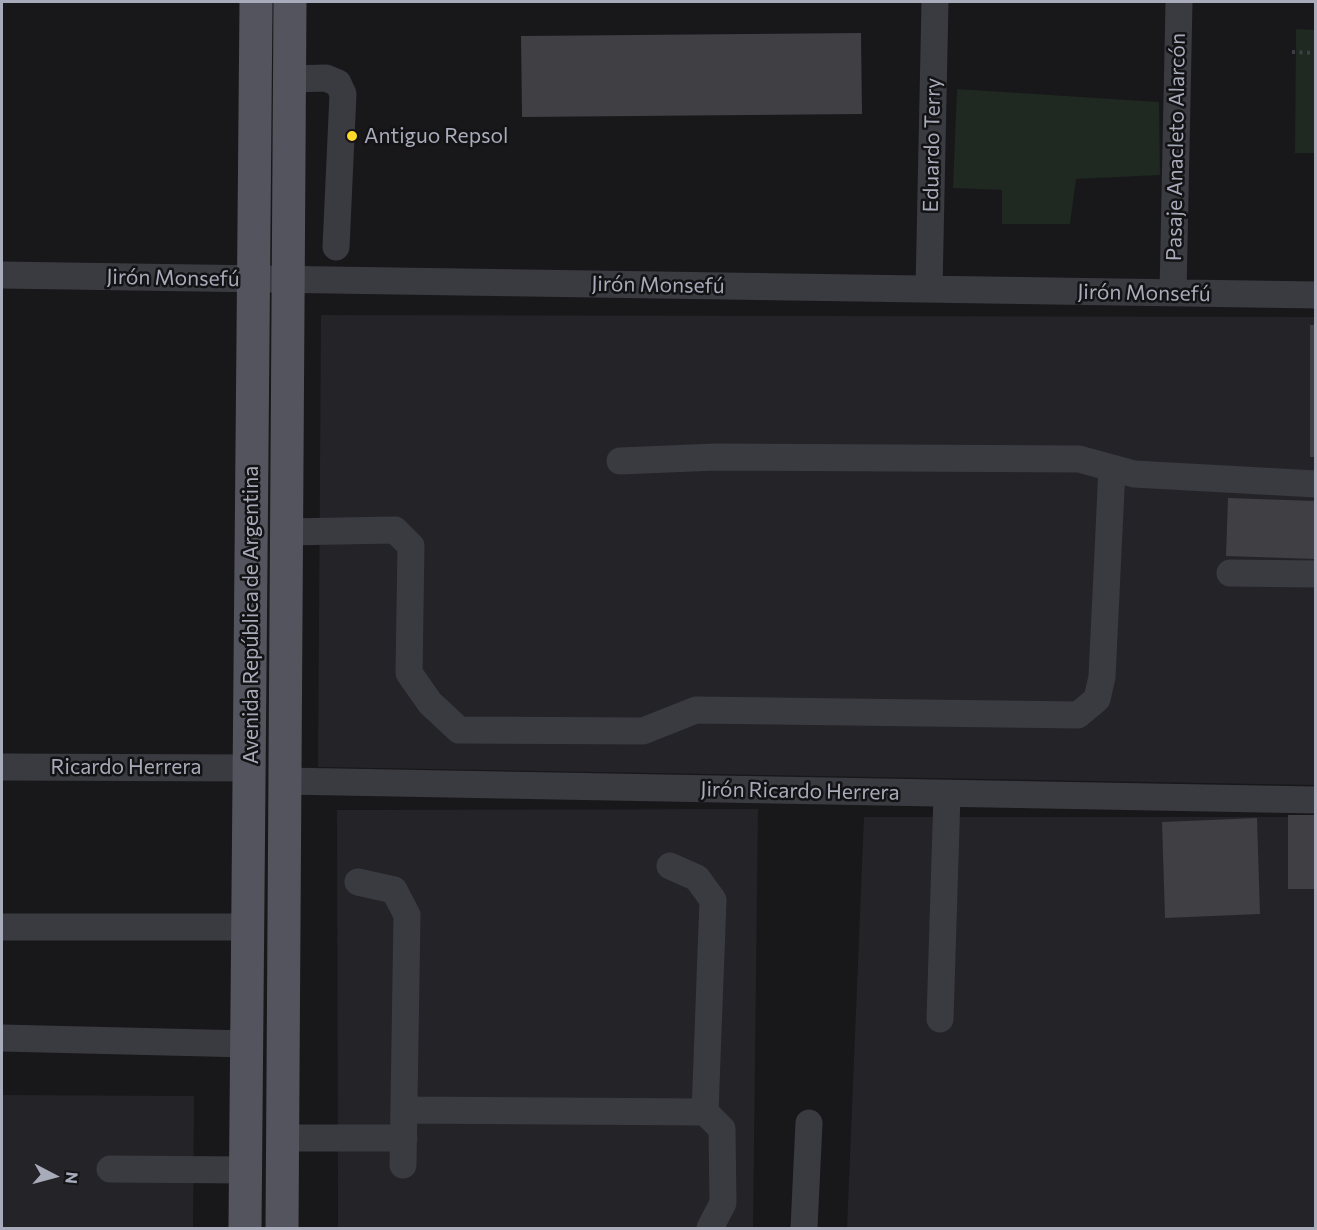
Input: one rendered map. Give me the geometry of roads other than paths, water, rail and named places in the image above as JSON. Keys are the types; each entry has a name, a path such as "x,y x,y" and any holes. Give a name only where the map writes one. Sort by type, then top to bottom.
{"main road":[{"name":"Avenida República de Argentina","path":"245,1228 255,2"},
{"name":"Avenida República de Argentina","path":"282,1228 290,2"}],"street":[{"name":"Eduardo Terry","path":"929,289 935,2"},
{"name":"Pasaje Anacleto Alarcón","path":"1173,293 1179,2"},
{"path":"289,79 326,78 338,83 344,94 336,246"},
{"name":"Jirón Monsefú","path":"2,275 1316,296"},
{"path":"620,461 716,457 1079,459 1134,474 1316,484"},
{"path":"286,532 395,530 411,546 409,673 430,702 459,730 643,731 696,710 1078,715 1097,699 1102,676 1112,468"},
{"path":"1230,573 1316,574"},
{"name":"Ricardo Herrera","path":"2,767 250,768"},
{"name":"Jirón Ricardo Herrera","path":"285,781 1316,800"},
{"path":"940,1020 947,794"},
{"path":"670,866 697,878 713,900 705,1112"},
{"path":"358,882 394,890 407,915 403,1165"},
{"path":"2,927 249,927"},
{"path":"2,1038 248,1044"},
{"path":"404,1110 705,1112 722,1129 723,1203 710,1228"},
{"path":"804,1228 809,1123"},
{"path":"282,1138 404,1138"},
{"path":"110,1169 246,1170"}],"place":[{"name":"Antiguo Repsol","path":"352,136"}]}
